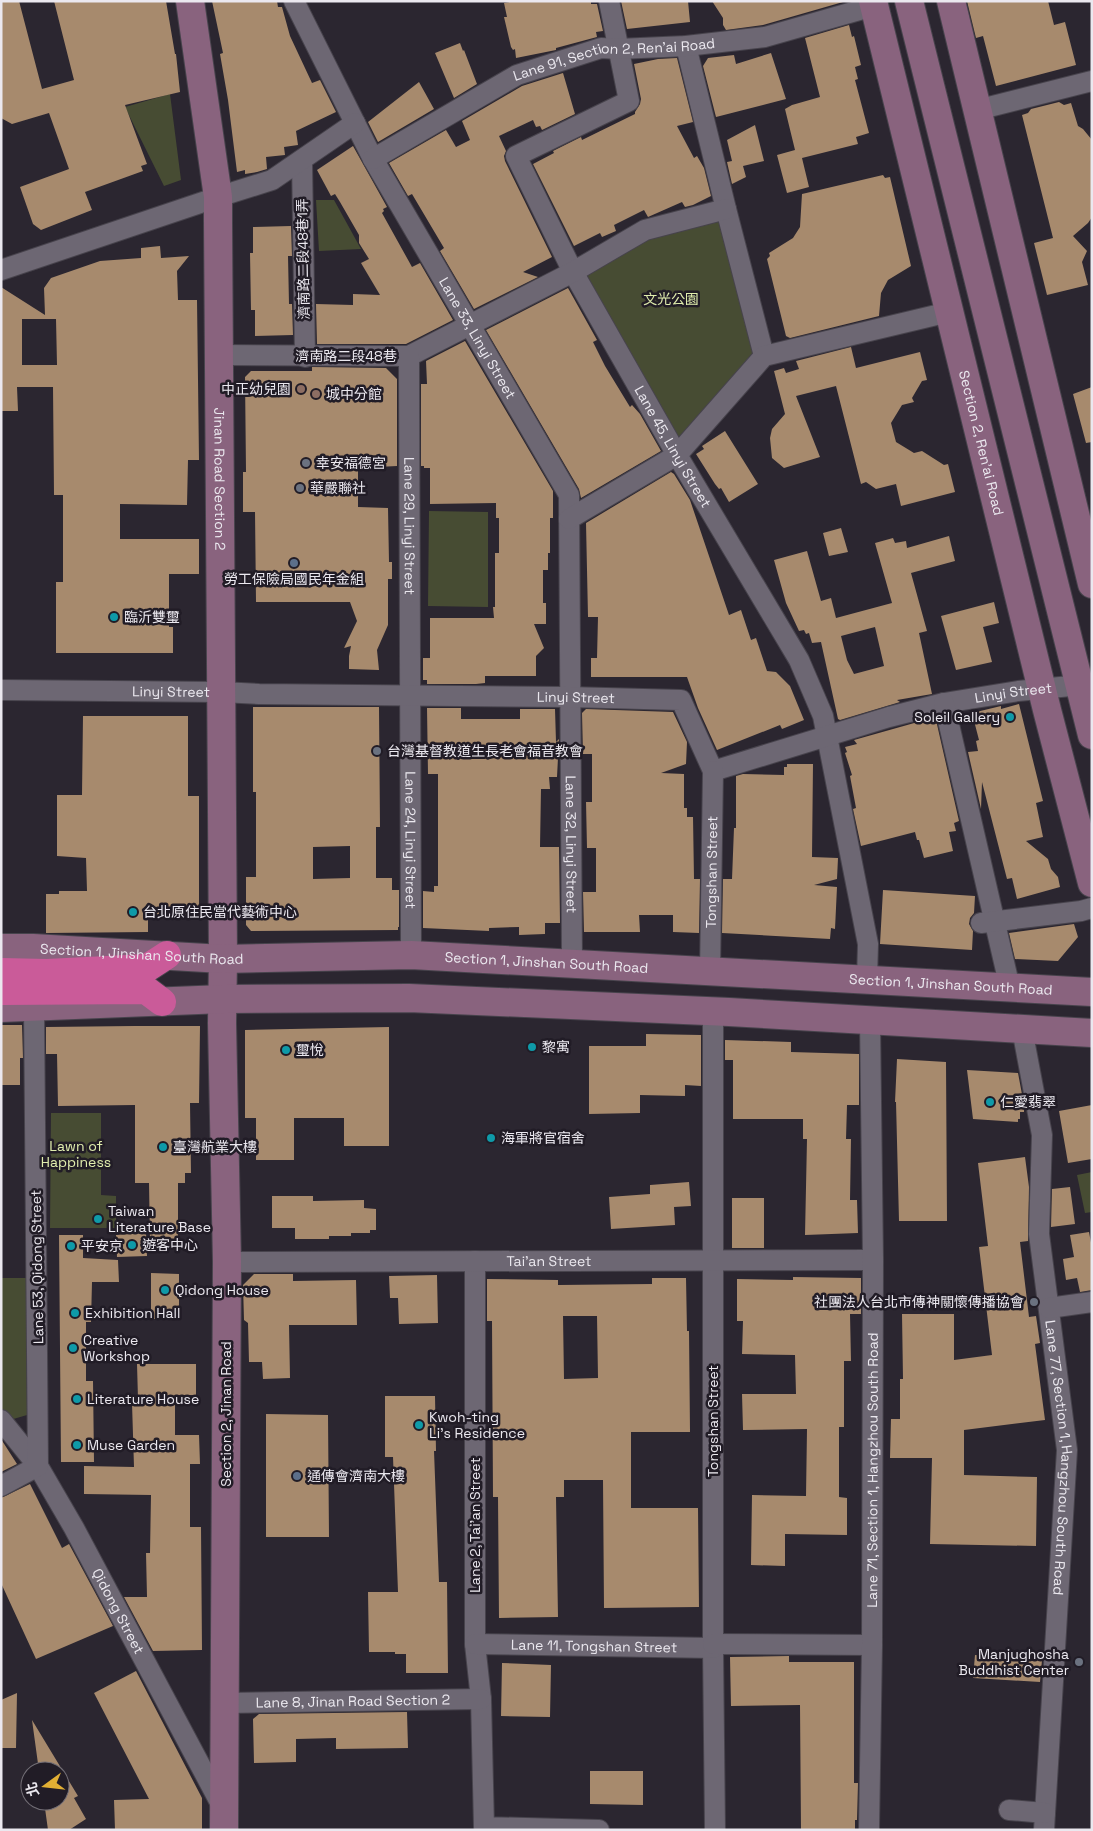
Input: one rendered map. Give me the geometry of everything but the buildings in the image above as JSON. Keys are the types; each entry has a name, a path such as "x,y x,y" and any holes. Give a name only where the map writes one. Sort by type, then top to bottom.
{"highway":[{"path":"1,972 43,991 147,968 166,955"},
{"path":"1,991 146,990 162,1002"}],"main road":[{"name":"Jinan Road Section 2","path":"190,1 218,197 223,999"},
{"path":"909,1 1085,684 1092,735"},
{"path":"951,1 1092,584"},
{"name":"Section 2, Ren’ai Road","path":"873,4 1092,883"},
{"name":"Section 1, Jinshan South Road","path":"1,948 33,948 223,959 411,955 1092,992"},
{"path":"1,1008 43,991"},
{"path":"162,1002 223,999 409,998 712,1012 1092,1033"},
{"name":"Section 2, Jinan Road","path":"223,999 227,1262 224,1820"}],"street":[{"name":"Lane 33, Linyi Street","path":"294,1 373,159 569,495 569,697"},
{"path":"609,1 618,49"},
{"name":"Lane 91, Section 2, Ren’ai Road","path":"373,159 517,76 600,48 686,46 765,37 873,4"},
{"path":"686,46 764,356"},
{"name":"Lane 45, Linyi Street","path":"618,49 629,101 516,156 573,272 677,455 799,660 823,716 876,942 867,979"},
{"path":"977,110 1092,81"},
{"path":"1,270 272,180 355,123"},
{"name":"濟南路二段48巷1弄","path":"302,160 304,357"},
{"name":"濟南路二段48巷","path":"220,355 304,357 409,356 573,272 645,230 726,209"},
{"path":"569,519 677,455 764,356 949,312"},
{"name":"Lane 29, Linyi Street","path":"409,356 409,695"},
{"name":"Linyi Street","path":"1,690 681,700 713,771 889,717 944,703 1042,688 1085,684"},
{"name":"Lane 24, Linyi Street","path":"409,695 411,955"},
{"name":"Lane 32, Linyi Street","path":"569,697 572,963"},
{"path":"944,703 988,922 1010,988"},
{"name":"Tongshan Street","path":"710,972 713,771"},
{"path":"988,922 1081,911 1092,908"},
{"name":"Lane 53, Qidong Street","path":"38,1466 43,991"},
{"name":"Tongshan Street","path":"712,1012 715,1830"},
{"name":"Lane 71, Section 1, Hangzhou South Road","path":"869,1830 872,1645 870,1021"},
{"name":"Lane 77, Section 1, Hangzhou South Road","path":"1022,1029 1042,1135 1039,1234 1067,1450 1044,1821"},
{"name":"Tai’an Street","path":"227,1262 872,1260"},
{"name":"Lane 2, Tai’an Street","path":"475,1261 476,1644 481,1699 484,1827 599,1830"},
{"path":"1049,1308 1092,1302"},
{"name":"Qidong Street","path":"1,1420 38,1466 74,1528 224,1820"},
{"path":"1,1486 38,1466"},
{"name":"Lane 11, Tongshan Street","path":"476,1644 872,1645"},
{"name":"Lane 8, Jinan Road Section 2","path":"225,1703 481,1699"},
{"path":"1009,1810 1044,1821"}],"green space":[{"path":"170,94 181,180 164,186 125,107"},
{"path":"316,200 334,200 361,249 319,251"},
{"name":"文光公園","path":"719,216 754,356 676,440 579,272 644,236"},
{"path":"429,511 488,512 488,607 428,606"},
{"name":"Lawn of Happiness","path":"51,1113 101,1113 101,1195 116,1196 116,1228 50,1228"},
{"path":"1092,1172 1092,1212 1085,1213 1077,1175"},
{"path":"1,1278 26,1278 27,1415 10,1420 1,1409"}],"place":[{"name":"中正幼兒園","path":"301,389"},
{"name":"城中分館","path":"316,394"},
{"name":"幸安福德宮","path":"306,463"},
{"name":"華嚴聯社","path":"300,488"},
{"name":"勞工保險局國民年金組","path":"294,563"},
{"name":"臨沂雙璽","path":"114,617"},
{"name":"Soleil Gallery","path":"1010,717"},
{"name":"台灣基督教道生長老會福音教會","path":"377,751"},
{"name":"台北原住民當代藝術中心","path":"133,912"},
{"name":"黎寓","path":"532,1047"},
{"name":"璽悅","path":"286,1050"},
{"name":"仁愛翡翠","path":"990,1102"},
{"name":"海軍將官宿舍","path":"491,1138"},
{"name":"臺灣航業大樓","path":"163,1147"},
{"name":"Taiwan Literature Base","path":"98,1219"},
{"name":"遊客中心","path":"132,1245"},
{"name":"平安京","path":"71,1246"},
{"name":"Qidong House","path":"165,1290"},
{"name":"社團法人台北市傳神關懷傳播協會","path":"1034,1302"},
{"name":"Exhibition Hall","path":"75,1313"},
{"name":"Creative Workshop","path":"73,1348"},
{"name":"Literature House","path":"77,1399"},
{"name":"Kwoh-ting Li's Residence","path":"419,1425"},
{"name":"Muse Garden","path":"77,1445"},
{"name":"通傳會濟南大樓","path":"297,1476"},
{"name":"Manjughosha Buddhist Center","path":"1079,1662"}]}
